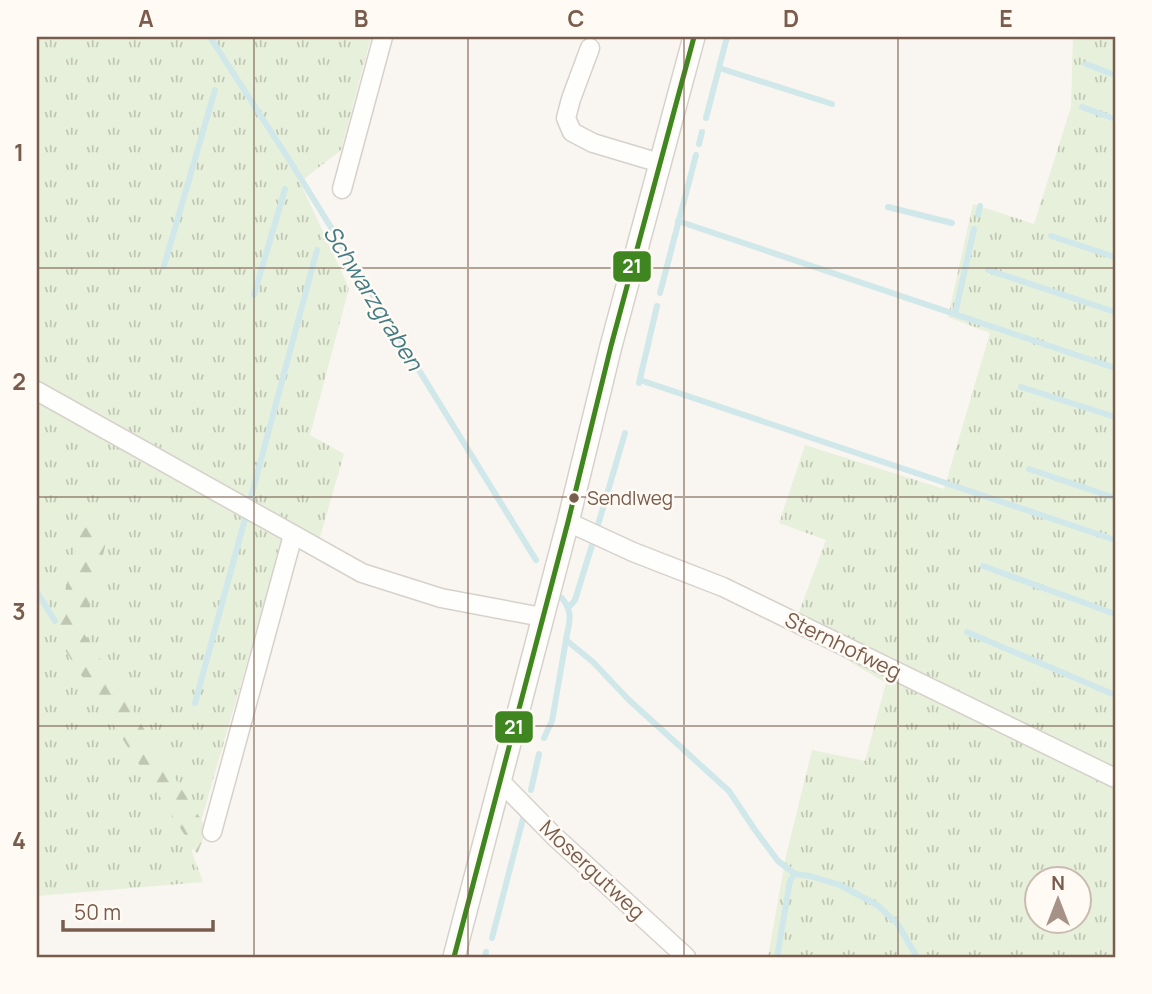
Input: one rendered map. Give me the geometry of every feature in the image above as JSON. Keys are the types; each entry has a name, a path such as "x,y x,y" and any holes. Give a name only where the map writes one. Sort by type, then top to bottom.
{"street":[{"path":"342,189 383,37"},
{"path":"454,957 568,522 611,346 694,37"},
{"path":"590,48 566,118 572,132 593,143 660,163"},
{"path":"37,391 362,573 442,598 542,617"},
{"name":"Sternhofweg","path":"568,522 633,552 723,587 1115,778"},
{"path":"212,832 293,535"},
{"name":"Mosergutweg","path":"500,781 554,836 686,957"}],"green space":[{"path":"37,37 371,37 341,150 300,182 349,288 310,435 344,454 318,544 291,522 282,542 192,852 203,882 37,896"},
{"path":"1073,37 1115,37 1115,957 768,957 786,856 812,750 865,761 886,683 793,628 826,540 779,523 805,445 944,489 990,333 948,317 973,204 1034,224 1071,107"},
{"path":"97,522 108,535 83,632 207,829 197,854 54,633 81,530"}],"waterway":[{"name":"Schwarzgraben","path":"210,37 295,169 536,560"},
{"path":"706,118 727,37"},
{"path":"1086,64 1115,75"},
{"path":"719,68 832,104"},
{"path":"164,266 215,90"},
{"path":"1082,107 1115,119"},
{"path":"699,144 702,132"},
{"path":"660,293 696,155"},
{"path":"254,295 285,189"},
{"path":"978,215 980,206"},
{"path":"888,207 952,223"},
{"path":"678,221 1115,368"},
{"path":"955,314 974,229"},
{"path":"1051,236 1115,257"},
{"path":"251,497 317,250"},
{"path":"988,270 1115,312"},
{"path":"639,383 657,306"},
{"path":"640,380 1115,540"},
{"path":"1021,387 1115,417"},
{"path":"598,525 625,433"},
{"path":"1029,469 1115,498"},
{"path":"195,703 246,515"},
{"path":"569,607 575,600 593,542"},
{"path":"983,566 1115,614"},
{"path":"37,592 55,621"},
{"name":"Schwarzgraben","path":"562,598 569,614 566,640 593,662 629,700 729,791 778,861 795,874 840,885 877,905 897,923 917,957"},
{"path":"967,632 1115,695"},
{"path":"544,738 552,721 566,640"},
{"path":"531,790 539,754"},
{"path":"492,938 525,811"},
{"path":"777,957 790,881 795,874"},
{"path":"485,957 486,952"}],"transit line":[{"name":"21","path":"454,957 568,522 611,346 694,37"}],"place":[{"name":"Sendlweg","path":"574,498"}]}
